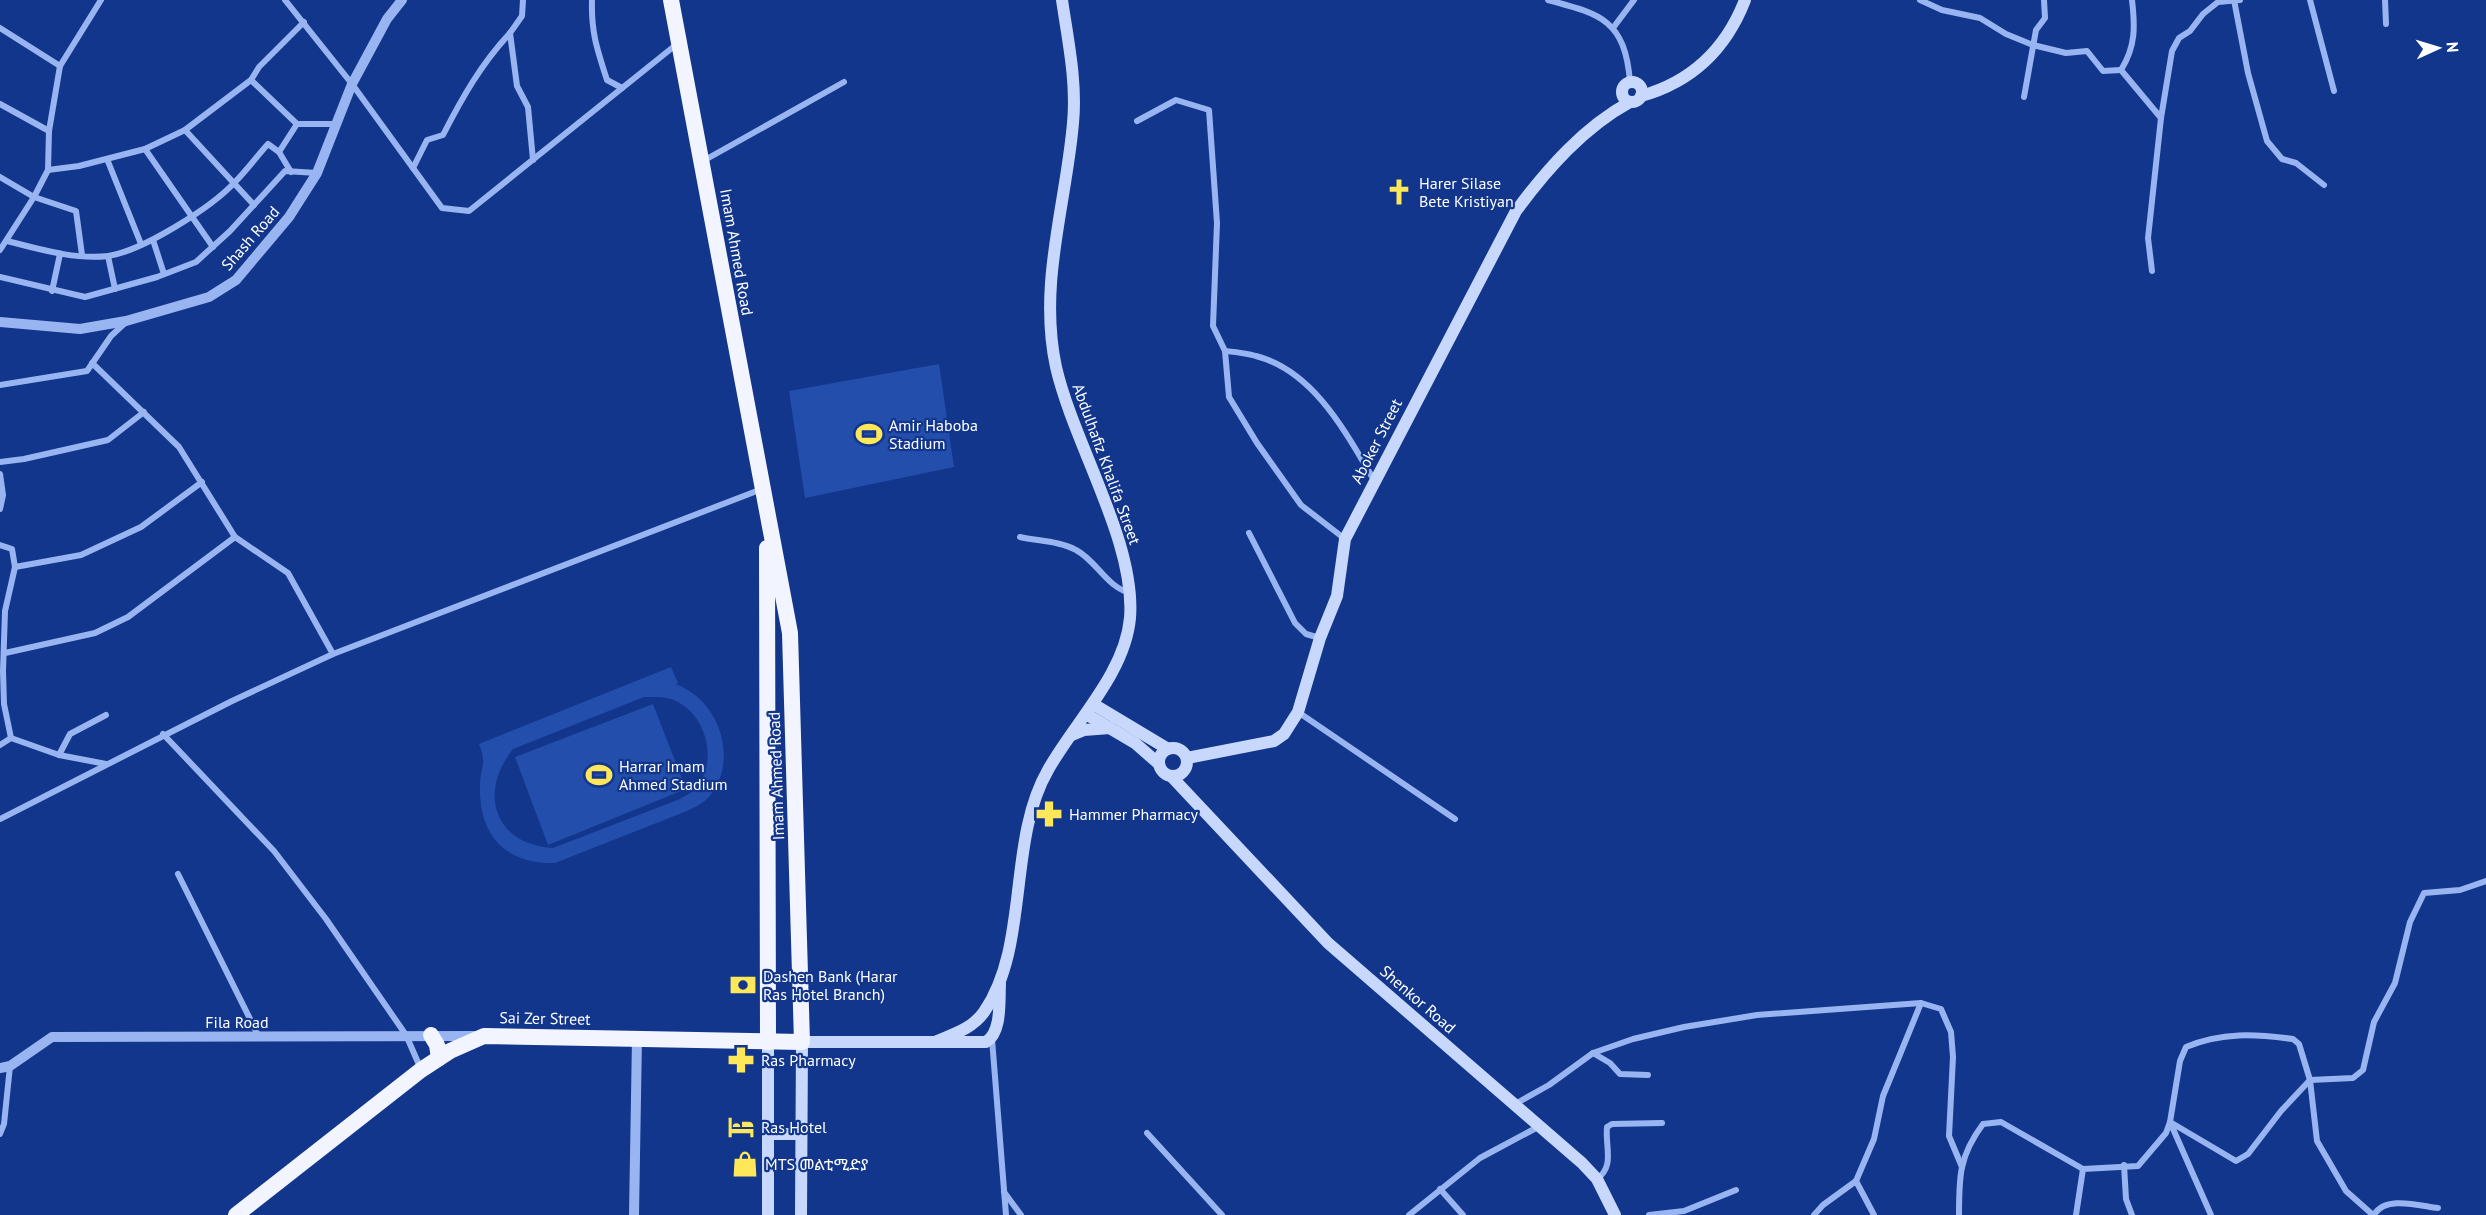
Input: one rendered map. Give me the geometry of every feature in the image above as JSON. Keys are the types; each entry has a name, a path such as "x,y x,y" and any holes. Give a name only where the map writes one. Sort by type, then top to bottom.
{"highway":[{"name":"Imam Ahmed Road","path":"670,0 703,161 790,633 802,1042"},
{"name":"Imam Ahmed Road","path":"766,511 768,1042"},
{"path":"431,1035 438,1045 439,1058"},
{"name":"Sai Zer Street","path":"236,1215 422,1070 439,1058 484,1036 802,1042"}],"main road":[{"name":"Abdulhafiz Khalifa Street","path":"1001,974 1008,951 1030,815 1048,769 1090,709 1120,655 1130,622 1131,593 1114,530 1065,402 1050,323 1049,280 1073,124 1074,97 1062,0"},
{"path":"1633,92 1659,91 1684,78 1719,48 1745,0"},
{"name":"Aboker Street","path":"1187,759 1274,741 1284,734 1298,712 1320,638 1337,596 1345,539 1516,211 1553,165 1633,92"},
{"path":"1090,709 1112,723 1168,749 1177,748 1187,759 1177,774 1163,772 1159,764 1112,723 1103,685"},
{"path":"1071,736 1084,729 1112,723"},
{"path":"1159,764 1161,755 1168,749"},
{"name":"Shenkor Road","path":"1177,774 1200,804 1328,943 1515,1104 1597,1179 1615,1215"},
{"path":"937,1041 961,1031 984,1013 1001,974"},
{"path":"801,1215 802,1042 976,1042 992,1038 997,1022 1001,974"},
{"path":"768,1042 768,1215"},
{"path":"768,1134 801,1134"}],"street":[{"path":"0,250 34,197 48,170 49,131 60,66 99,0"},
{"name":"Shash Road","path":"0,322 80,329 126,321 209,297 236,280 289,217 317,173 352,84 387,19 402,0"},
{"path":"413,168 427,140 444,135 464,94 492,52 522,16 523,0"},
{"path":"592,0 591,30 607,80 622,88"},
{"path":"1548,0 1586,10 1602,17 1613,28 1628,62 1633,92"},
{"path":"1613,28 1634,0"},
{"path":"1920,0 1942,10 1980,18 2006,34 2034,45 2066,53 2087,51 2103,71 2121,70"},
{"path":"2024,97 2036,30 2045,18 2044,0"},
{"path":"2121,70 2132,45 2136,27 2132,0"},
{"path":"2152,271 2148,238 2161,118 2172,51 2179,38 2190,31 2203,14 2218,2 2236,0 2248,73 2267,141 2282,159 2296,163 2324,185"},
{"path":"2310,0 2334,90"},
{"path":"2385,0 2386,24"},
{"path":"289,1 442,208 469,211 680,42"},
{"path":"48,170 145,149 185,130 251,80 259,67 304,22"},
{"path":"0,28 60,66"},
{"path":"510,33 517,86 528,107 532,160"},
{"path":"2121,70 2161,118"},
{"path":"251,80 297,124 337,124"},
{"path":"703,161 844,82"},
{"path":"1137,121 1176,100 1209,110 1217,223 1213,326 1224,351 1229,397 1257,443 1301,505 1345,539"},
{"path":"0,104 49,131"},
{"path":"279,152 297,124"},
{"path":"185,130 254,205"},
{"path":"7,241 60,254 108,256 153,240 193,214 234,184 268,144 279,152 291,172"},
{"path":"145,149 193,214 213,247"},
{"path":"107,159 141,244"},
{"path":"0,277 85,297 164,274 196,262 285,171 317,173"},
{"path":"0,177 34,197 76,211 82,255"},
{"path":"153,240 164,274"},
{"path":"52,291 60,254"},
{"path":"108,256 115,289"},
{"path":"0,385 87,371 126,321"},
{"path":"1224,351 1258,356 1293,374 1318,395 1374,480"},
{"path":"92,363 179,447 235,537 288,573 333,654"},
{"path":"0,462 24,459 108,440 144,412"},
{"path":"0,474 3,495 0,509"},
{"path":"15,567 81,555 141,527 202,482"},
{"path":"0,819 163,734 333,654 762,488"},
{"path":"1249,533 1295,623 1306,634 1320,638"},
{"path":"5,653 95,633 128,617 235,537"},
{"path":"1020,537 1074,549 1091,561 1118,590 1131,593"},
{"path":"0,547 12,549 15,567 3,611 5,653 1,671 4,704 11,738"},
{"path":"1298,712 1455,819"},
{"path":"59,755 69,734 106,715"},
{"path":"163,734 274,851 326,919 406,1035 422,1070"},
{"path":"0,745 11,738"},
{"path":"11,738 59,755 106,764"},
{"path":"178,874 260,1038"},
{"path":"2170,1122 2236,1161 2248,1154 2310,1080 2353,1078 2363,1070 2374,1022 2395,982 2410,922 2424,893 2460,890 2486,881"},
{"path":"1515,1104 1549,1085 1593,1053 1633,1039 1674,1029 1757,1015 1921,1003 1941,1009 1951,1032 1953,1057 1949,1136 1962,1167"},
{"path":"1814,1215 1823,1205 1856,1181 1874,1139 1883,1096 1921,1003"},
{"path":"1959,1215 1962,1167 1967,1145 1983,1124 2001,1122 2083,1169 2138,1166 2146,1159 2170,1122 2180,1061 2186,1047 2209,1038 2250,1034 2293,1039 2299,1044 2310,1080 2317,1141 2346,1191 2373,1215 2377,1209 2386,1205 2438,1208"},
{"name":"Fila Road","path":"5,1067 52,1037 484,1036"},
{"path":"634,1215 637,1038"},
{"path":"992,1038 1006,1215"},
{"path":"1593,1053 1610,1063 1620,1074 1648,1075"},
{"path":"0,1134 4,1124 5,1067"},
{"path":"2170,1122 2211,1215"},
{"path":"1597,1179 1605,1173 1609,1166 1607,1127 1612,1124 1662,1123"},
{"path":"1409,1215 1480,1158 1538,1127"},
{"path":"1148,1133 1222,1215"},
{"path":"2124,1165 2126,1199 2132,1215"},
{"path":"2076,1215 2083,1169"},
{"path":"1856,1181 1874,1215"},
{"path":"1440,1188 1463,1215"},
{"path":"1649,1215 1684,1211 1736,1190"},
{"path":"1004,1192 1021,1215"}],"shaded area":[{"path":"939,364 954,467 805,498 789,391"},
{"path":"671,667 678,683 675,684 691,692 704,703 714,717 721,734 724,751 723,768 717,784 703,803 555,863 537,862 509,852 490,832 481,802 480,784 483,761 479,744","holes":["644,697 676,701 687,708 702,728 708,753 707,766 694,790 680,799 553,848 533,844 517,837 505,827 498,814 495,799 496,782 502,766 513,749"]},
{"path":"653,704 686,789 548,845 515,757"}],"place":[{"name":"Harer Silase Bete Kristiyan","path":"1399,192"},
{"name":"Amir Haboba Stadium","path":"869,434"},
{"name":"Harrar Imam Ahmed Stadium","path":"599,775"},
{"name":"Hammer Pharmacy","path":"1049,814"},
{"name":"Dashen Bank (Harar Ras Hotel Branch)","path":"743,985"},
{"name":"Ras Pharmacy","path":"741,1060"},
{"name":"Ras Hotel","path":"741,1127"},
{"name":"MTS መልቲሚድያ","path":"745,1164"}]}
